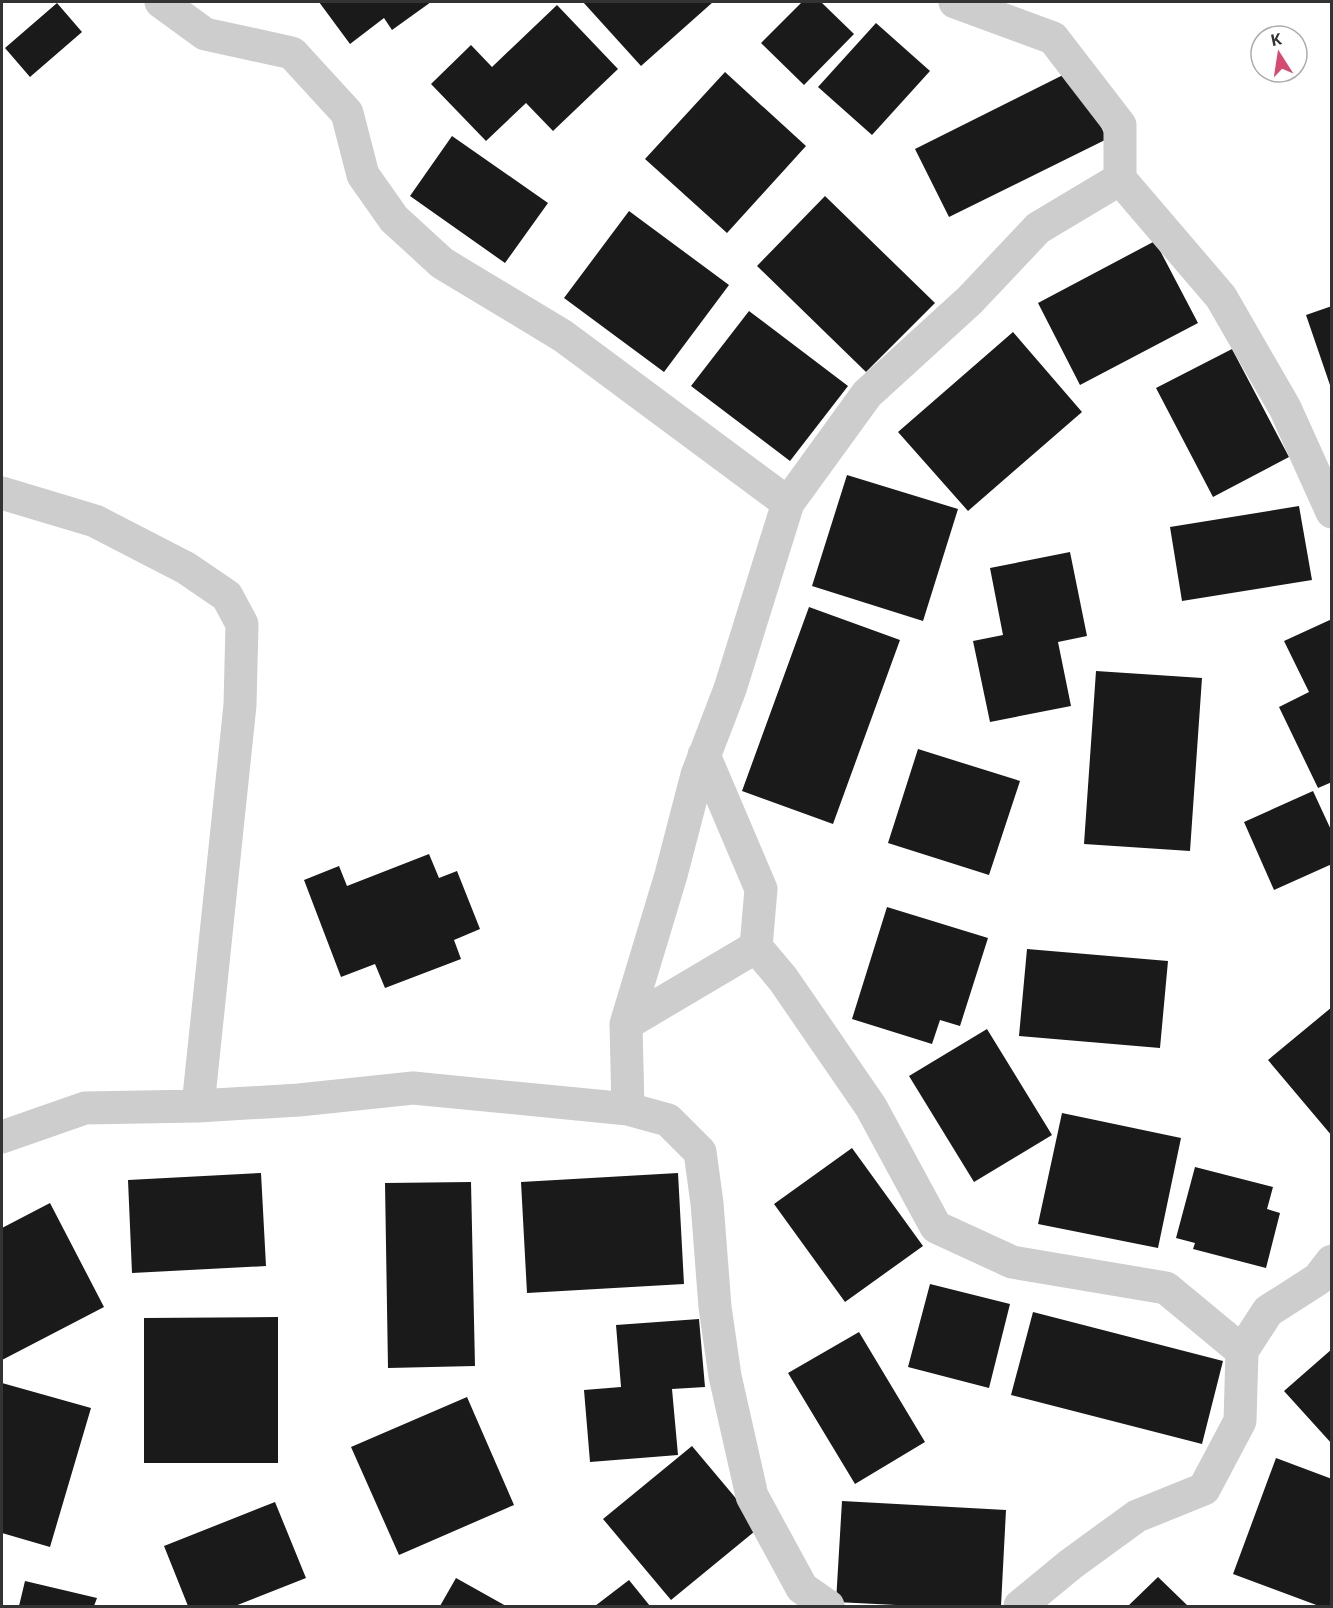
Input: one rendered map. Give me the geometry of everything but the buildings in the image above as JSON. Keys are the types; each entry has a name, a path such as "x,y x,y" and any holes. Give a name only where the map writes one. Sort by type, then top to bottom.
{"street":[{"path":"160,2 205,34 292,53 347,113 363,175 394,219 442,263 563,336 788,503"},
{"path":"955,2 1053,38 1120,125 1119,179 1221,297 1285,408 1332,512"},
{"path":"628,1109 626,1024 671,875 697,775 730,689 788,503 867,394 970,300 1038,228 1119,179"},
{"path":"2,493 95,521 186,568 227,596 242,624 240,705 198,1106"},
{"path":"705,755 761,889 756,948 783,979 871,1107 936,1227 1012,1262 1166,1288 1242,1351"},
{"path":"626,1024 756,948"},
{"path":"2,1137 85,1108 198,1106 298,1100 413,1089 628,1109 668,1120 700,1152 707,1203 715,1307 723,1364 752,1496 802,1588 828,1606"},
{"path":"1020,1606 1071,1564 1137,1516 1204,1489 1240,1421 1242,1351 1268,1311 1318,1279 1332,1261"}]}
